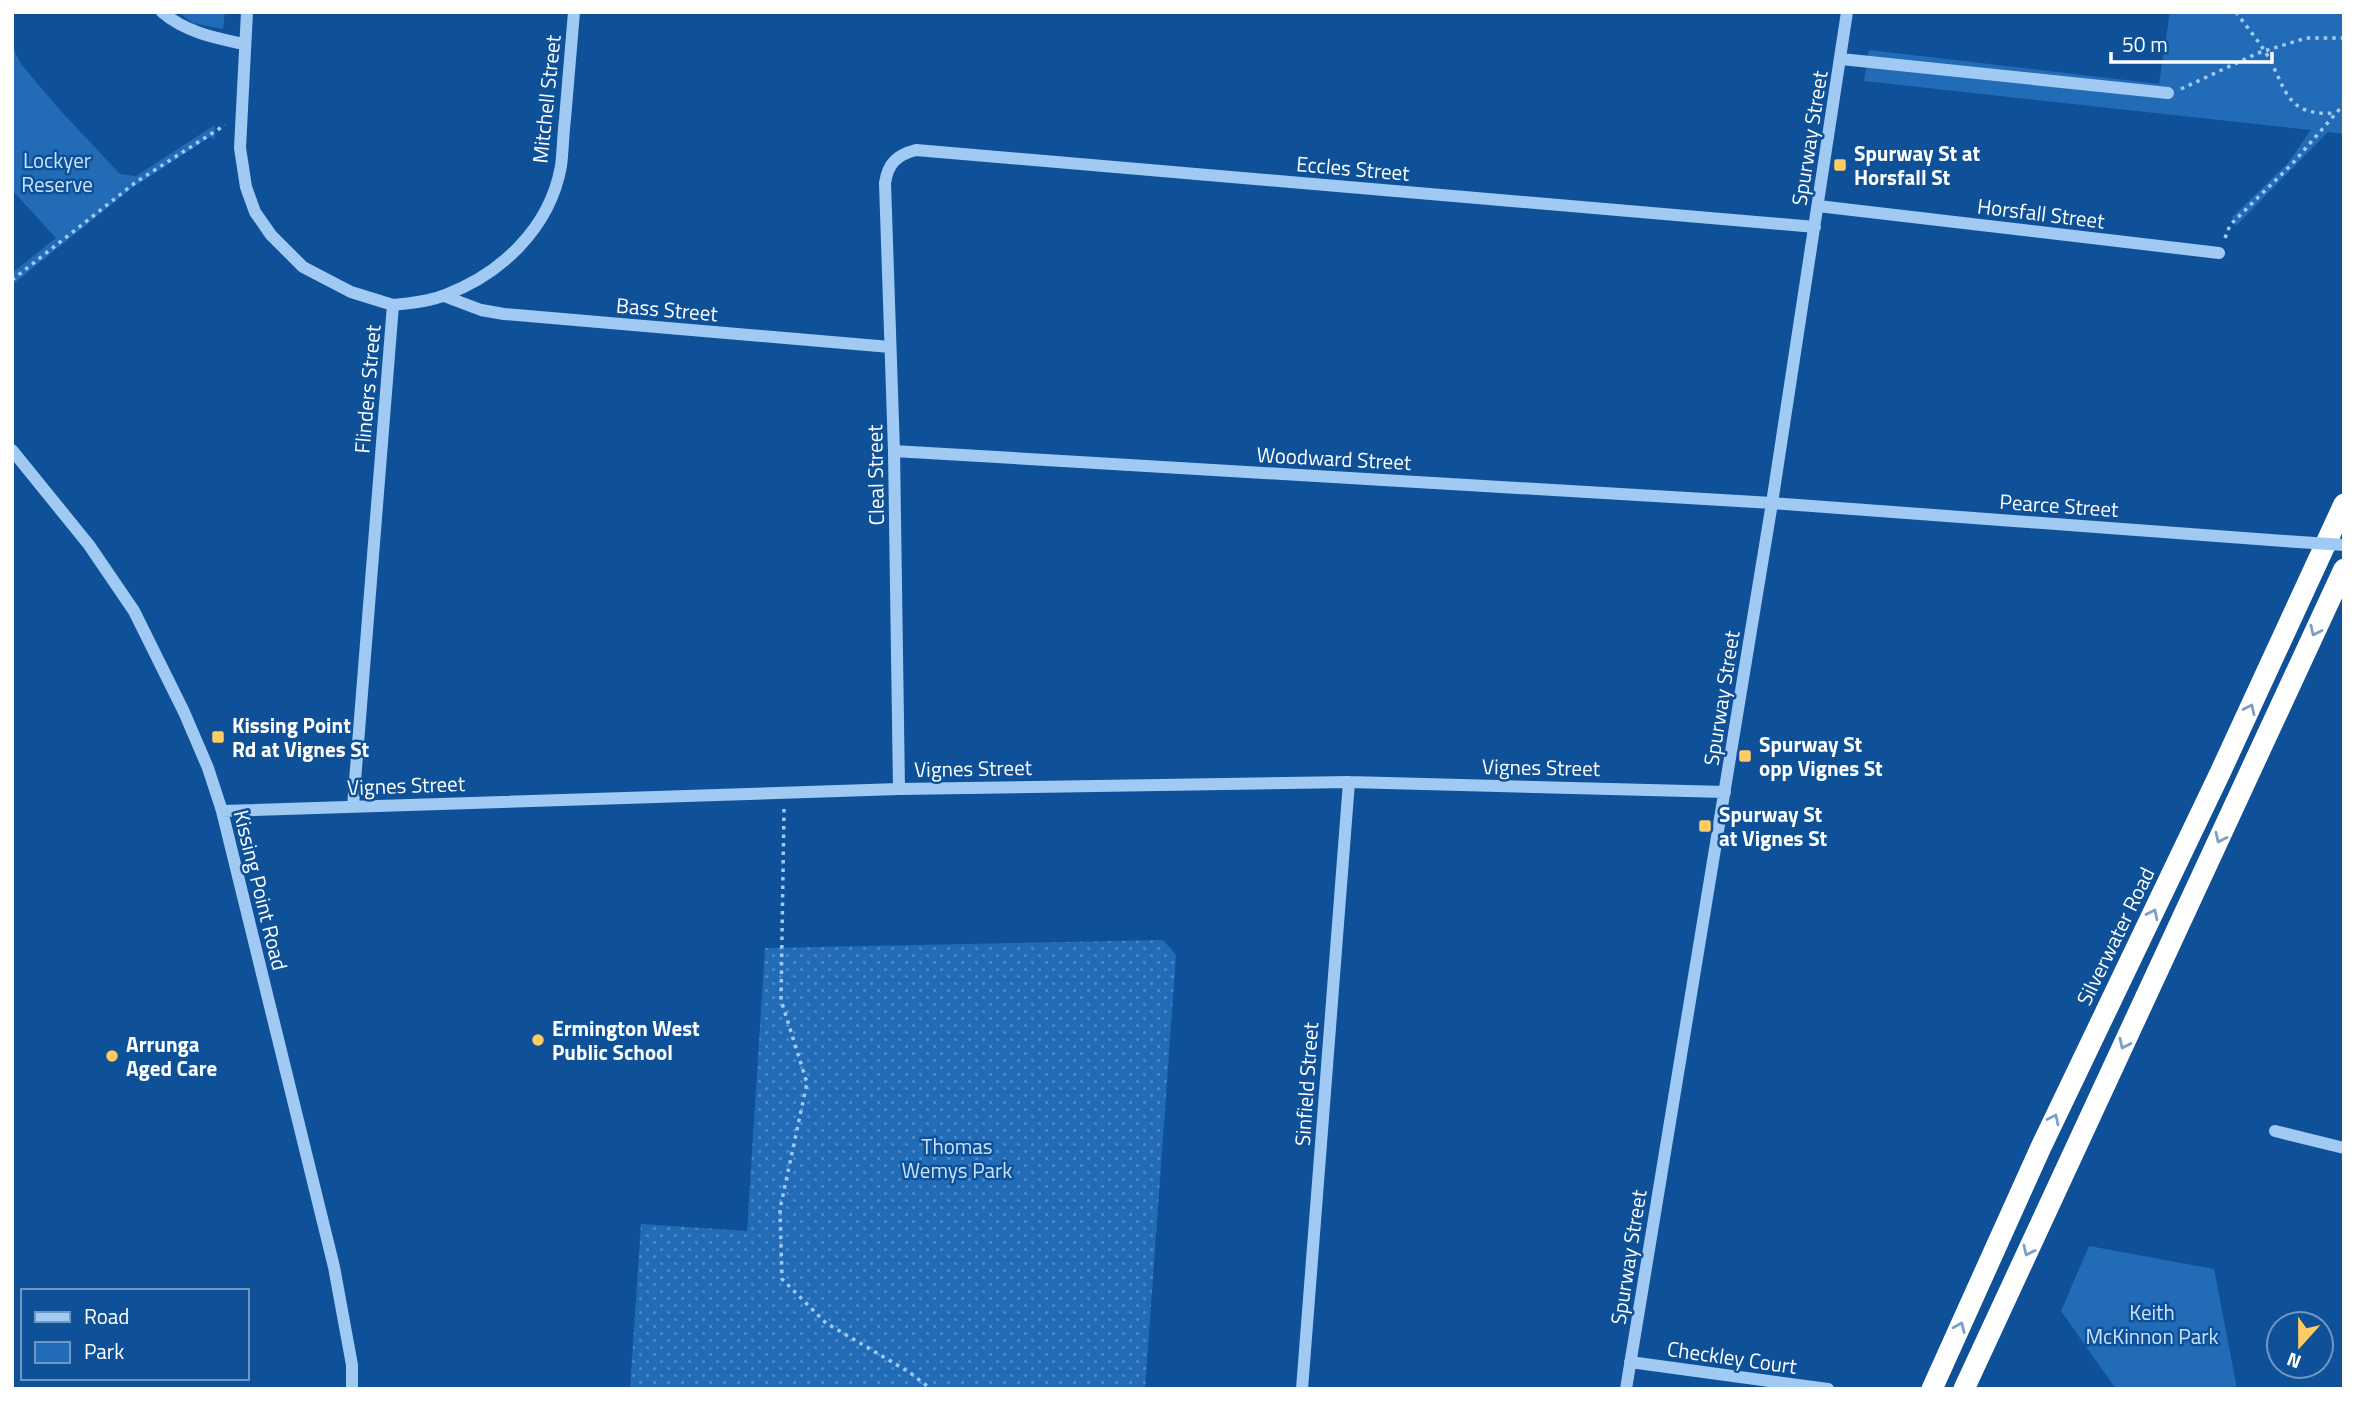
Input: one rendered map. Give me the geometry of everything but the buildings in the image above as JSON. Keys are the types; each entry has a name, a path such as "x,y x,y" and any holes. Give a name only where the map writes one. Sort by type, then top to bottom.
{"highway":[{"name":"Silverwater Road","path":"1932,1389 2041,1147 2220,773 2344,504"},
{"path":"1965,1389 2344,569"}],"street":[{"path":"162,12 174,22 192,30 244,44"},
{"name":"Flinders Street","path":"247,12 240,148 246,187 255,212 271,235 303,267 351,292 393,305 353,806"},
{"name":"Mitchell Street","path":"393,305 443,296 497,268 524,242 539,222 551,199 561,168 574,12"},
{"name":"Spurway Street","path":"1626,1389 1772,503 1847,12"},
{"path":"1840,59 2168,93"},
{"name":"Eccles Street","path":"892,162 902,154 916,150 1815,227"},
{"name":"Cleal Street","path":"892,162 885,183 894,451 899,789"},
{"name":"Horsfall Street","path":"1818,205 2219,253"},
{"name":"Bass Street","path":"443,296 481,310 504,314 890,347"},
{"name":"Kissing Point Road","path":"12,450 89,545 134,611 184,712 208,768 222,811 334,1267 352,1365 352,1389"},
{"name":"Woodward Street","path":"894,451 1772,503"},
{"name":"Pearce Street","path":"1772,503 2344,545"},
{"name":"Vignes Street","path":"222,811 899,789 1349,782 1725,792"},
{"name":"Sinfield Street","path":"1302,1389 1349,782"},
{"path":"2275,1131 2344,1148"},
{"name":"Checkley Court","path":"1630,1363 1828,1389"}],"path":[{"path":"2236,12 2264,51 2293,103 2305,111 2336,113"},
{"path":"2168,93 2199,82 2264,51 2306,38 2344,38"},
{"path":"2219,253 2230,225 2292,164 2344,104"},
{"path":"12,280 136,182 218,128"},
{"path":"784,792 781,1000 807,1083 780,1209 782,1279 826,1323 909,1372 931,1389"}],"green space":[{"path":"178,12 225,12 223,29 193,23"},
{"path":"2170,12 2344,12 2344,134 2328,132 2236,226 2232,217 2288,163 2311,130 1864,81 1869,50 2159,84"},
{"name":"Lockyer Reserve","path":"12,46 21,64 58,108 120,174 136,176 215,125 215,139 210,137 132,188 12,285 12,273 56,238 12,190"},
{"name":"Thomas Wemys Park","path":"1163,940 1176,955 1145,1389 630,1389 641,1224 747,1231 765,948"},
{"name":"Keith McKinnon Park","path":"2089,1246 2214,1269 2237,1389 2116,1389 2061,1311"}],"place":[{"name":"Spurway St at Horsfall St","path":"1840,165"},
{"name":"Kissing Point Rd at Vignes St","path":"218,737"},
{"name":"Spurway St opp Vignes St","path":"1745,756"},
{"name":"Spurway St at Vignes St","path":"1705,826"},
{"name":"Ermington West Public School","path":"538,1040"},
{"name":"Arrunga Aged Care","path":"112,1056"}]}
